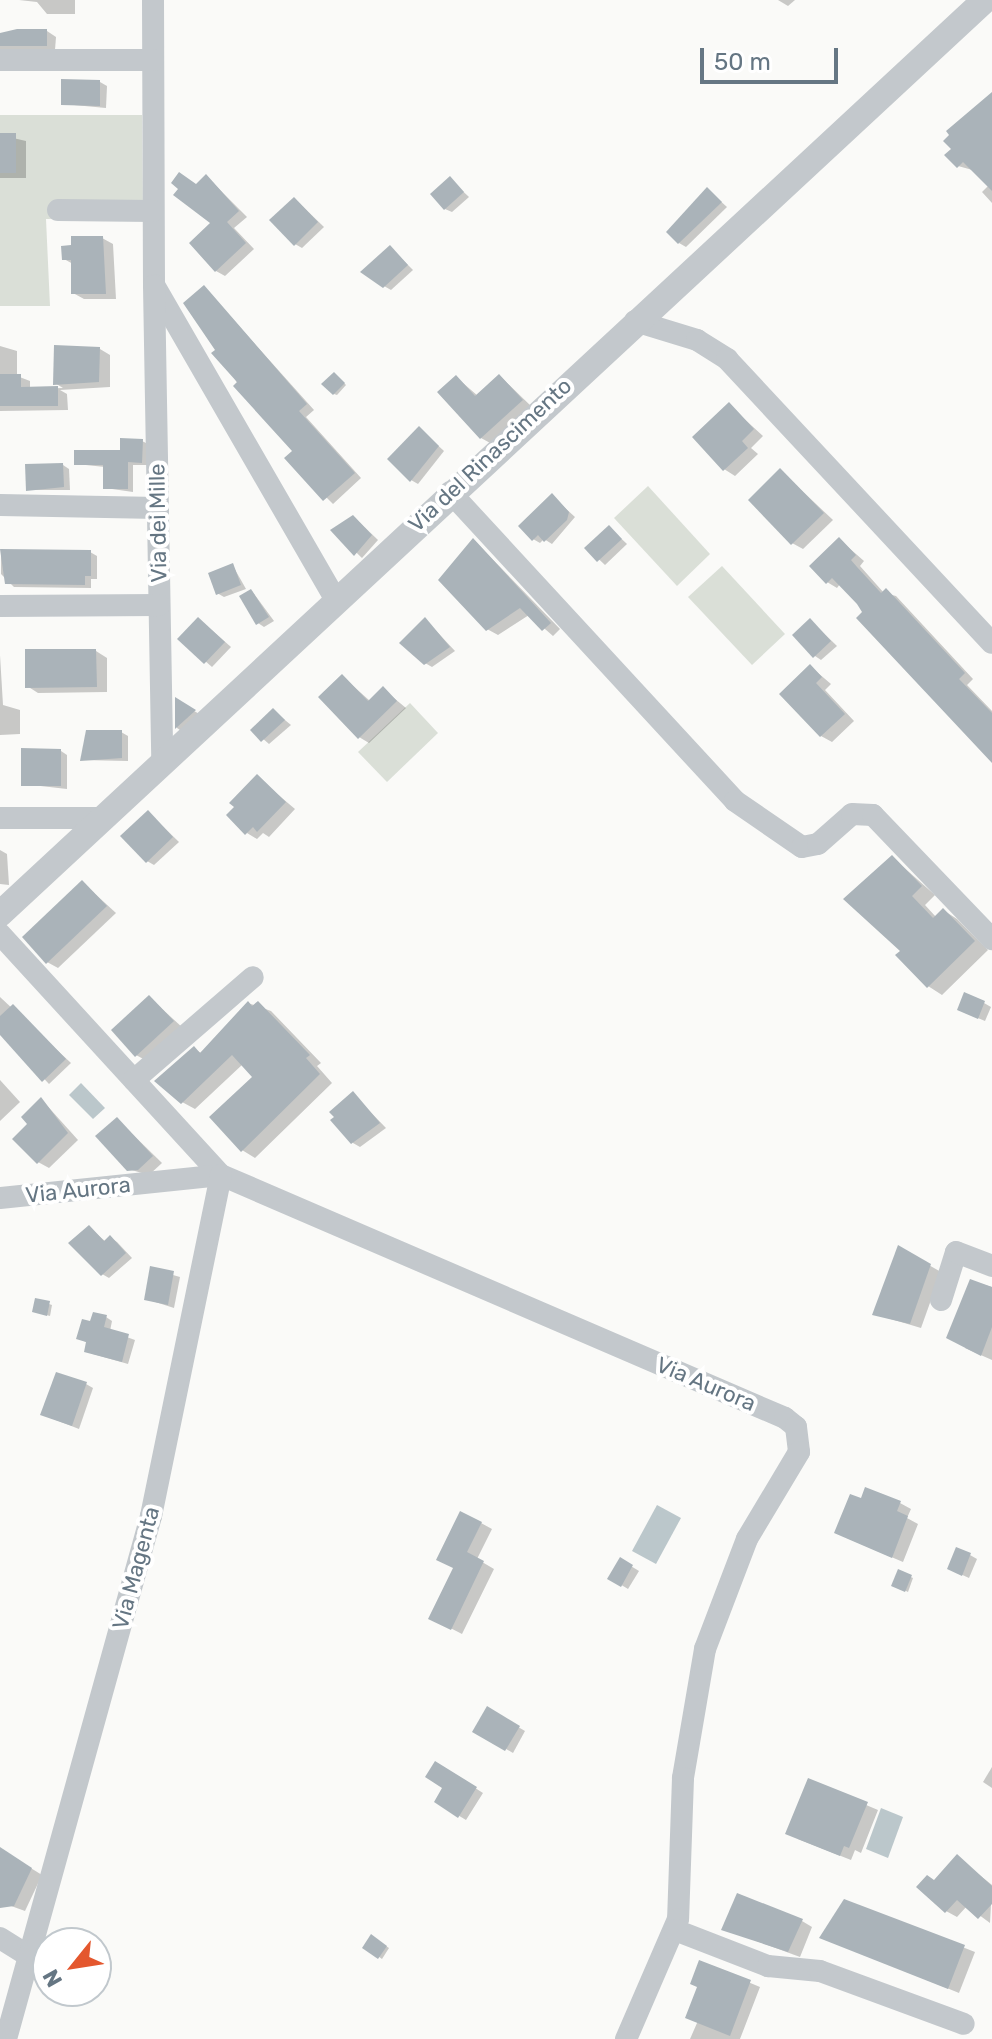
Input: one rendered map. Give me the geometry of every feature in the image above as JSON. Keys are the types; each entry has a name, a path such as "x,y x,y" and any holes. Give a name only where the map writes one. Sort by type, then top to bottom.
{"street":[{"name":"Via dei Mille","path":"153,0 153,211 162,761"},
{"name":"Via del Rinascimento","path":"0,914 972,4"},
{"path":"0,60 153,60"},
{"path":"58,210 153,211"},
{"name":"Via dei Mille","path":"154,285 335,599"},
{"path":"635,321 697,340 732,363 992,643"},
{"path":"450,492 735,801 802,847 818,844 857,812 873,815 992,939"},
{"path":"0,505 158,508"},
{"path":"0,606 159,605"},
{"path":"0,818 100,818"},
{"path":"0,934 221,1175"},
{"path":"134,1080 253,977"},
{"name":"Via Aurora","path":"0,1198 221,1175 785,1418 796,1427 799,1452 735,1565 697,1682 683,1778 683,1888 675,1930 626,2039"},
{"name":"Via Magenta","path":"6,2039 151,1516 221,1175"},
{"path":"941,1300 948,1249 992,1266"},
{"path":"675,1930 768,1966 820,1971 964,2024"},
{"path":"0,1938 27,1955"}],"shaded area":[{"path":"0,115 142,115 143,218 46,219 50,306 0,306 0,173 16,134 0,133"},
{"path":"648,486 710,554 677,586 614,518"},
{"path":"722,566 785,634 752,665 688,597"},
{"path":"410,703 438,733 387,782 358,752"},
{"path":"81,1083 105,1108 93,1119 69,1095"},
{"path":"657,1505 681,1518 656,1564 632,1551"},
{"path":"881,1808 903,1817 888,1858 866,1849"}],"building":[{"path":"17,29 47,29 47,46 0,46 0,33"},
{"path":"61,79 100,80 100,106 61,105"},
{"path":"992,92 992,191 963,162 957,168 944,155 951,149 943,141 949,135 946,131"},
{"path":"0,133 16,133 16,173 0,173"},
{"path":"179,172 196,184 206,174 239,211 227,222 246,243 215,272 189,243 210,223 173,195 178,189 171,183"},
{"path":"450,176 464,192 444,210 430,194"},
{"path":"707,187 722,202 678,244 666,232"},
{"path":"294,197 318,222 294,246 269,220"},
{"path":"71,236 103,236 106,294 71,294 71,260 62,260 61,246 71,245"},
{"path":"390,245 408,265 383,288 360,272"},
{"path":"204,285 307,404 299,411 355,473 323,501 284,458 292,451 233,386 237,382 211,353 215,350 183,303"},
{"path":"54,345 100,347 99,382 53,385"},
{"path":"334,372 345,383 333,395 321,384"},
{"path":"0,374 21,374 21,387 58,386 58,406 0,406"},
{"path":"499,374 523,400 480,439 437,392 456,375 475,396"},
{"path":"729,402 754,429 742,441 748,448 723,471 692,437"},
{"path":"419,426 439,446 410,482 387,459"},
{"path":"120,438 143,439 142,463 128,462 128,489 103,489 103,465 74,465 74,450 120,450"},
{"path":"63,463 64,487 26,491 25,464"},
{"path":"780,468 824,513 791,545 748,500"},
{"path":"552,493 569,512 567,520 544,542 538,535 532,541 518,526"},
{"path":"353,515 372,535 354,556 330,530"},
{"path":"609,525 622,539 597,562 584,548"},
{"path":"839,537 856,555 851,560 881,593 886,588 965,673 959,679 992,713 992,763 856,618 862,612 857,604 832,578 826,584 809,566"},
{"path":"473,538 551,623 542,631 520,608 486,631 438,580"},
{"path":"0,549 91,550 91,576 85,576 85,585 5,584"},
{"path":"233,563 241,585 216,595 208,573"},
{"path":"251,589 269,617 256,625 239,596"},
{"path":"198,617 225,642 204,664 177,639"},
{"path":"425,617 450,647 424,665 399,643"},
{"path":"810,618 831,641 813,658 792,635"},
{"path":"25,649 96,649 97,687 25,688"},
{"path":"810,664 822,677 816,683 845,714 820,737 779,694"},
{"path":"342,674 368,701 383,686 397,701 358,739 318,697"},
{"path":"175,697 196,710 175,729"},
{"path":"273,708 285,720 261,742 250,730"},
{"path":"86,730 122,730 122,758 80,761"},
{"path":"21,748 61,749 61,786 21,786"},
{"path":"257,774 286,802 257,832 253,827 245,835 226,815 234,807 229,803"},
{"path":"148,810 173,837 146,863 120,836"},
{"path":"892,855 922,886 912,896 933,918 943,908 975,941 927,988 895,955 900,951 843,899"},
{"path":"82,880 107,906 46,964 22,937"},
{"path":"964,992 985,1001 978,1019 957,1010"},
{"path":"149,995 174,1021 135,1057 111,1030"},
{"path":"248,1001 252,1006 258,1001 310,1055 306,1058 320,1074 241,1152 209,1117 252,1077 232,1055 181,1104 154,1081 194,1046 200,1053"},
{"path":"13,1004 66,1059 42,1082 0,1035 0,1016"},
{"path":"353,1091 380,1123 351,1144 330,1120 334,1117 329,1112"},
{"path":"41,1097 68,1133 37,1164 12,1139 27,1124 21,1117"},
{"path":"117,1117 153,1156 138,1170 127,1171 95,1136"},
{"path":"89,1225 104,1241 110,1235 126,1253 101,1276 68,1243"},
{"path":"898,1245 931,1264 910,1324 872,1315"},
{"path":"150,1266 174,1271 168,1305 144,1300"},
{"path":"970,1279 992,1287 992,1327 981,1356 946,1338"},
{"path":"35,1298 50,1301 47,1316 32,1312"},
{"path":"93,1312 107,1315 104,1327 129,1334 122,1362 84,1352 86,1342 76,1339 82,1319 90,1321"},
{"path":"56,1372 87,1382 72,1426 40,1415"},
{"path":"865,1487 901,1501 897,1511 908,1516 892,1558 834,1533 850,1494 861,1498"},
{"path":"460,1511 482,1522 467,1552 484,1561 451,1630 428,1619 453,1568 436,1560"},
{"path":"956,1547 971,1553 962,1576 947,1569"},
{"path":"620,1557 633,1565 621,1587 607,1579"},
{"path":"898,1569 912,1575 905,1592 891,1586"},
{"path":"487,1706 520,1726 505,1751 472,1732"},
{"path":"435,1761 477,1787 458,1818 434,1802 442,1788 425,1777"},
{"path":"808,1778 868,1802 849,1848 844,1846 840,1856 785,1834"},
{"path":"0,1847 32,1868 14,1906 0,1908"},
{"path":"957,1854 992,1886 992,1904 978,1919 957,1900 945,1913 916,1887 927,1875 934,1880"},
{"path":"737,1893 803,1919 788,1952 721,1930"},
{"path":"844,1899 965,1945 948,1989 819,1938"},
{"path":"371,1934 387,1946 378,1959 362,1948"},
{"path":"699,1960 751,1980 730,2036 685,2018 697,1987 690,1984"}]}
